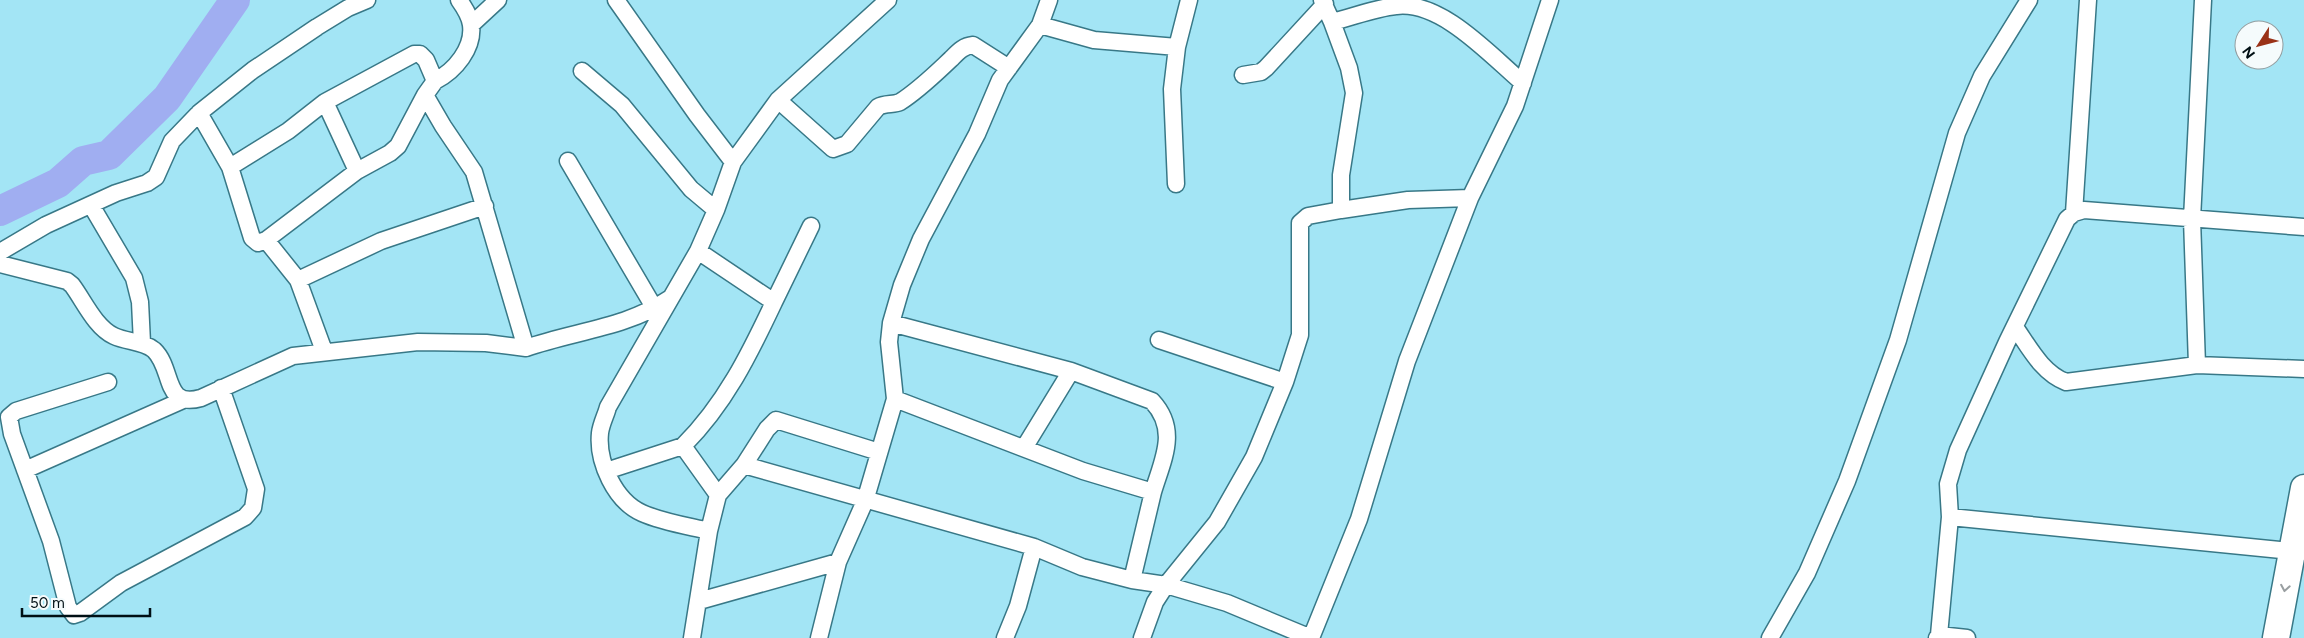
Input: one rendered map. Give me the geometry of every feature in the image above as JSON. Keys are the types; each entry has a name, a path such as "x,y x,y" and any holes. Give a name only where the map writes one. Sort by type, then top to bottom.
{"main road":[{"path":"2276,638 2298,552 2304,488"}],"street":[{"path":"0,252 46,225 116,193 148,183 156,177 167,148 199,113 254,70 317,27 348,8 368,0"},
{"path":"199,113 230,167 252,238 258,243 266,240 357,171 390,153 398,146 435,81 446,76 457,64 468,46 471,25 459,0"},
{"path":"471,25 498,0"},
{"path":"616,0 697,115 734,162"},
{"path":"709,531 642,513 622,499 606,471 600,432 608,407 698,251 734,162 778,100 871,6 888,0"},
{"path":"819,638 838,562 865,501 895,399 889,342 891,323 902,285 921,239 977,134 1000,80 1040,25 1050,0"},
{"path":"1176,184 1172,89 1177,47 1189,0"},
{"path":"744,466 1034,547 1082,567 1132,580 1166,585 1227,603 1311,638 1359,519 1407,361 1470,198 1515,106 1550,0"},
{"path":"1770,638 1807,573 1847,481 1898,340 1957,133 1982,76 2029,0"},
{"path":"2074,212 2088,0"},
{"path":"2197,364 2192,219 2204,0"},
{"path":"1243,75 1261,72 1266,68 1323,2 1349,68 1354,93 1341,175 1341,210"},
{"path":"1332,22 1396,6 1418,3 1450,22 1523,83"},
{"path":"1040,25 1094,40 1177,47"},
{"path":"778,100 833,149 847,144 878,107 884,104 898,103 932,78 966,46 973,45 1009,68"},
{"path":"230,167 281,135 325,102 414,54 420,54 426,60 435,81"},
{"path":"582,71 622,105 691,189 716,210"},
{"path":"426,95 443,126 474,172 526,348"},
{"path":"325,102 357,171"},
{"path":"568,160 655,309"},
{"path":"1142,638 1155,602 1166,585 1217,522 1254,457 1285,382 1300,335 1300,223 1308,216 1408,200 1470,198"},
{"path":"91,205 134,278 140,302 142,343"},
{"path":"298,280 381,241 485,206"},
{"path":"1967,638 1938,636 1950,517 1948,484 1958,450 2067,219 2074,212 2084,210 2304,226"},
{"path":"606,471 683,446 706,424 726,395 756,342 811,226"},
{"path":"266,240 298,280 324,351"},
{"path":"698,251 774,302"},
{"path":"0,264 67,281 72,285 99,324 112,335 142,343 153,350 164,362 169,382 177,396 189,401 201,398 293,356 324,351 418,342 486,343 526,348 546,341 616,324 655,309 670,299"},
{"path":"891,323 1071,371 1152,401 1166,421 1168,439 1132,580"},
{"path":"2015,327 2045,369 2055,378 2066,382 2197,364 2304,369"},
{"path":"1159,340 1285,382"},
{"path":"1024,448 1071,371"},
{"path":"108,382 16,410 9,417 9,423 51,541 68,607 74,614 80,613 121,583 245,517 253,508 256,489 221,388"},
{"path":"895,399 1083,471 1153,492"},
{"path":"25,470 183,400"},
{"path":"692,638 709,531 718,495 744,466 767,429 776,420 879,452"},
{"path":"683,446 718,495"},
{"path":"1950,517 2298,552"},
{"path":"1005,638 1018,606 1034,547"},
{"path":"699,601 838,562"}],"waterway":[{"path":"0,211 58,183 83,161 109,155 167,98 235,0"}]}
